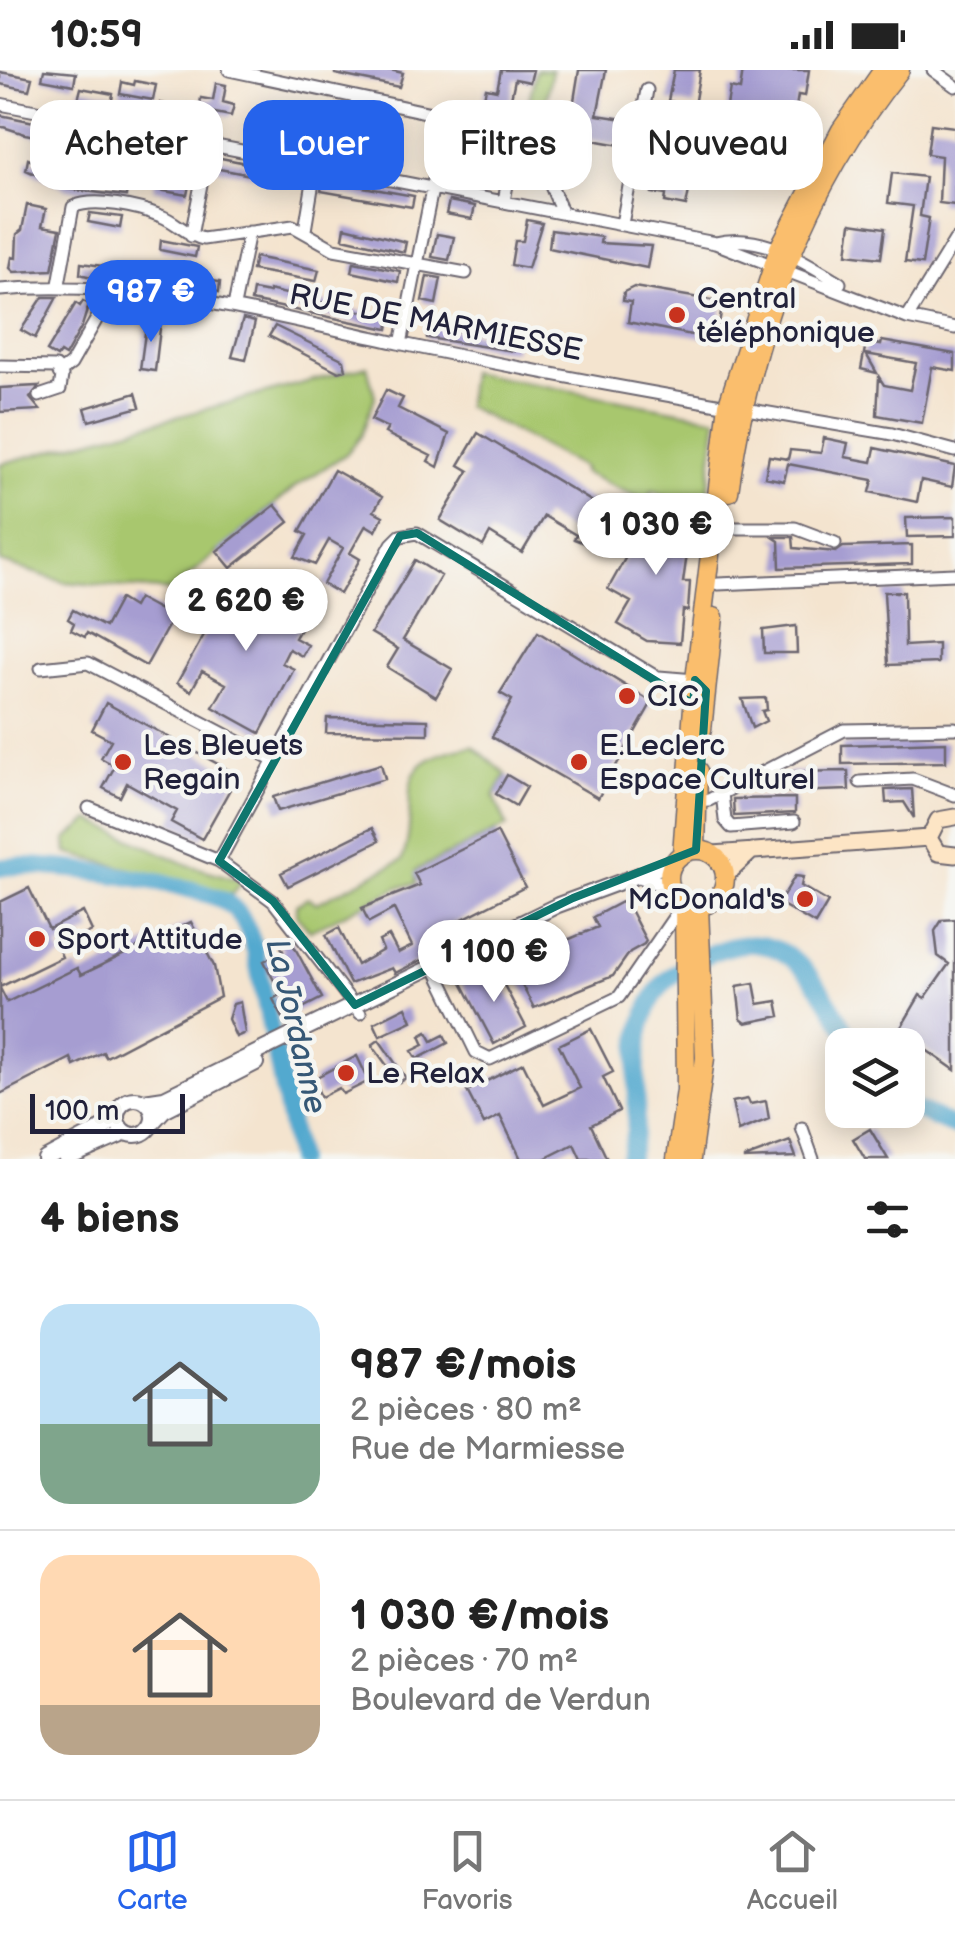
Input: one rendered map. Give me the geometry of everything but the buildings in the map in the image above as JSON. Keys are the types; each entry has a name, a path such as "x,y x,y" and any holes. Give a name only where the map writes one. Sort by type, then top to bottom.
{"main road":[{"path":"691,855 698,690 735,406 782,257 841,130 883,70"},
{"path":"782,257 845,148 900,70"},
{"path":"691,855 698,690 718,584 735,406"},
{"path":"930,838 938,820 955,818"},
{"path":"691,1159 704,1084 704,990 691,904 670,887 667,875 691,855 930,838"},
{"path":"930,838 938,852 955,857"},
{"path":"691,904 716,899 725,876 752,851"},
{"path":"691,855 725,876"},
{"path":"676,1159 686,1090 684,946 691,904"}],"street":[{"path":"229,70 424,109"},
{"path":"933,70 955,86"},
{"path":"622,224 646,90"},
{"path":"0,104 30,110"},
{"path":"191,236 200,190"},
{"path":"305,230 312,190"},
{"path":"401,344 432,190"},
{"path":"452,190 715,242 730,239 782,257 907,318 955,328"},
{"path":"504,201 506,190"},
{"path":"553,190 562,212"},
{"path":"59,284 73,207 86,200 162,216 191,236 204,239 272,227 305,230 334,248 466,274"},
{"path":"234,306 249,232"},
{"path":"907,318 955,240"},
{"name":"RUE DE MARMIESSE","path":"0,290 59,284 234,306 401,344 892,434 955,451"},
{"path":"39,396 60,389 60,373 70,364 99,315 98,306"},
{"path":"0,367 49,364 60,373"},
{"path":"724,528 795,528 836,543"},
{"path":"219,861 392,544 408,534 417,534 656,677 698,690"},
{"path":"718,584 955,574"},
{"path":"40,668 88,663 274,760"},
{"path":"656,677 698,690"},
{"path":"696,800 722,794 844,730 955,728"},
{"path":"860,782 914,779 955,794"},
{"path":"722,794 725,820 731,827 794,822"},
{"path":"90,808 219,861 273,900 358,1008"},
{"path":"66,1159 126,1133 141,1135 164,1110 251,1060 526,920 691,855"},
{"path":"636,876 670,887"},
{"path":"435,968 476,1052 490,1059 619,997 691,904"},
{"path":"44,1159 108,1126 127,1101 164,1098 251,1060"},
{"path":"144,1101 152,1110 153,1122"},
{"path":"117,1115 126,1133"},
{"path":"802,1128 814,1159"}],"highlighted area":[{"path":"417,533 693,704 695,680 706,691 696,850 573,898 355,1005 273,901 219,861 400,536"}],"green space":[{"path":"536,70 552,70 546,100 529,100"},
{"path":"367,366 375,397 361,436 346,454 295,487 171,591 64,582 0,562 0,464"},
{"path":"470,372 717,418 707,502 699,514 653,490 646,501 582,472 584,468 466,406"},
{"path":"473,746 506,774 494,796 507,826 416,870 416,884 399,887 310,931 296,914 296,905 308,898 317,903 402,860 408,839 410,786 415,773 425,762 444,753"},
{"path":"90,820 188,865 243,881 231,895 67,853 66,840"}],"waterway":[{"name":"La Jordanne","path":"0,868 46,867 154,881 214,896 229,904 246,925 255,951 297,1159"},
{"name":"La Jordanne","path":"628,1159 635,1126 639,1040 652,1001 664,983 680,970 731,947 756,944 777,950 796,961 812,978 845,1028"},
{"name":"La Jordanne","path":"925,1114 955,1127"}],"place":[{"name":"Central téléphonique","path":"677,315"},
{"name":"CIC","path":"627,696"},
{"name":"Les Bleuets Regain","path":"123,762"},
{"name":"E.Leclerc Espace Culturel","path":"579,762"},
{"name":"McDonald's","path":"805,899"},
{"name":"Sport Attitude","path":"37,939"},
{"name":"Le Relax","path":"346,1073"}]}
